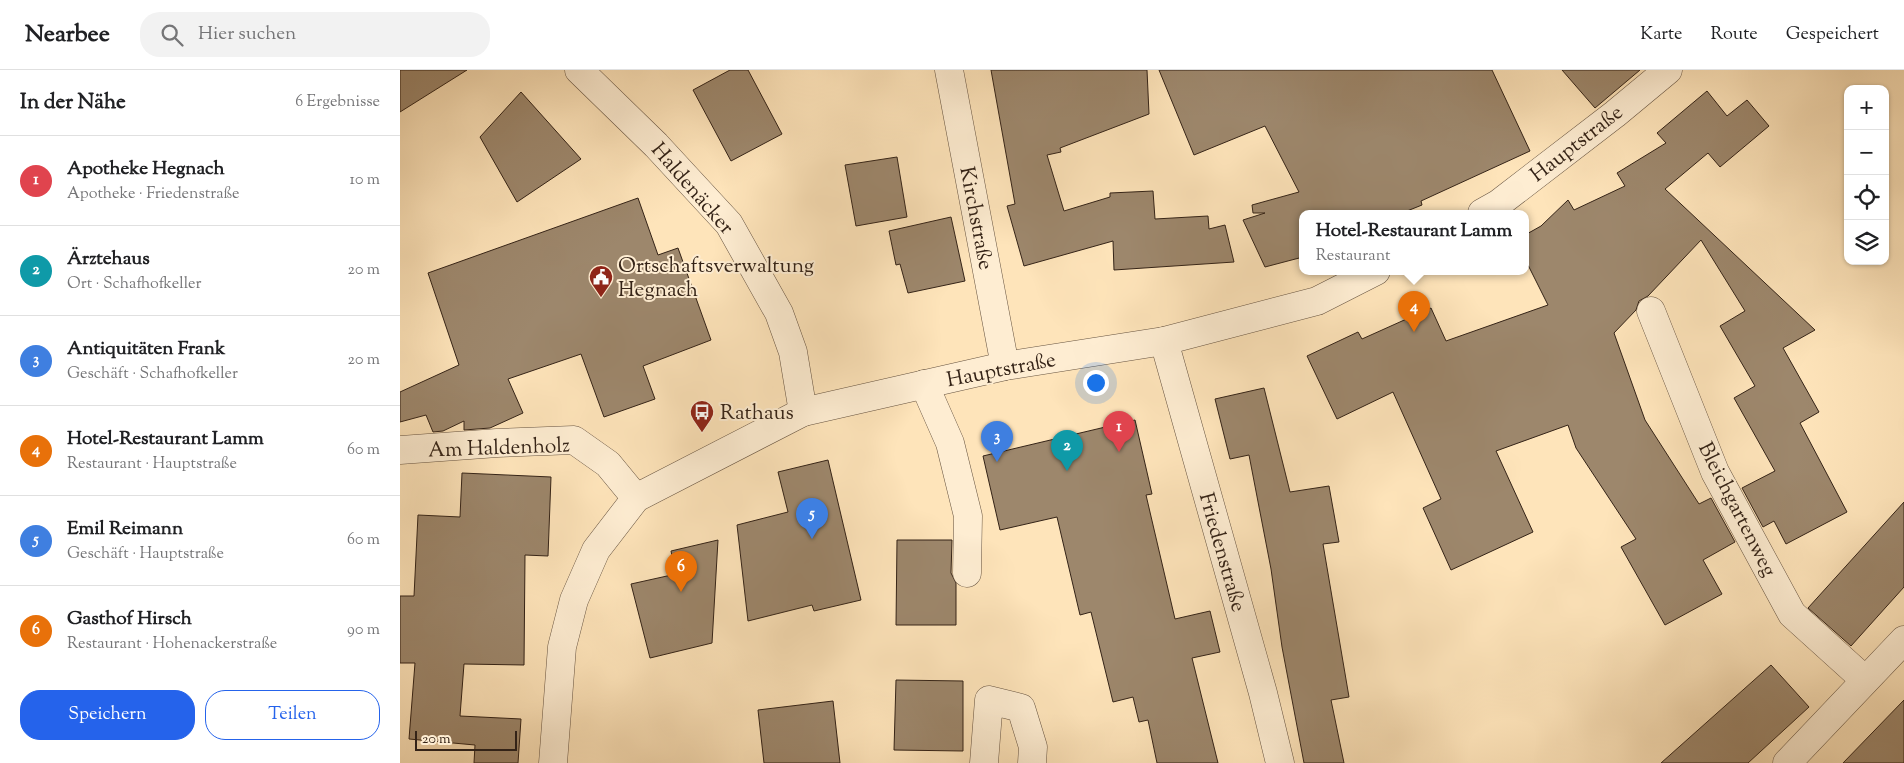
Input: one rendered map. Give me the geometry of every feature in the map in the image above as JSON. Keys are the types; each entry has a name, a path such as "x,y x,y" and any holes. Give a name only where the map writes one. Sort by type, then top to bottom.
{"street":[{"name":"Haldenäcker","path":"578,70 656,145 729,224 779,313 793,352 803,412"},
{"name":"Kirchstraße","path":"949,70 1005,366"},
{"name":"Hauptstraße","path":"1487,210 1498,204 1615,114 1668,70"},
{"name":"Hauptstraße","path":"636,498 803,412 1005,366 1164,341 1317,300 1368,275"},
{"name":"Bleichgartenweg","path":"1651,311 1715,472 1792,614 1865,680"},
{"name":"Friedenstraße","path":"1164,341 1263,693 1280,763"},
{"path":"924,384 950,443 968,516 967,573"},
{"name":"Am Haldenholz","path":"400,450 574,440 608,464 636,498"},
{"path":"553,763 562,647 574,600 596,550 636,498"},
{"path":"1787,763 1865,680 1901,650"},
{"path":"984,763 989,700 1021,708 1033,747 1032,763"}],"building":[{"path":"400,70 467,70 400,112"},
{"path":"730,70 748,70 782,134 731,161 693,90"},
{"path":"991,70 1147,70 1149,114 1060,148 1061,152 1047,155 1064,211 1110,197 1110,193 1153,191 1155,219 1208,216 1209,229 1225,225 1234,262 1114,270 1113,241 1024,266 1007,206 1015,204"},
{"path":"1159,70 1492,70 1530,151 1421,201 1422,205 1410,210 1299,210 1299,258 1265,267 1243,220 1265,213 1253,213 1252,205 1299,192 1265,126 1194,155"},
{"path":"1562,70 1640,70 1595,108"},
{"path":"1707,91 1727,116 1747,100 1769,126 1720,167 1708,153 1665,189 1815,330 1783,348 1819,412 1800,423 1847,512 1786,544 1774,521 1763,527 1742,488 1775,471 1734,398 1755,386 1720,326 1745,311 1701,240 1648,296 1639,301 1636,310 1614,333 1645,420 1699,504 1711,498 1735,542 1703,560 1722,594 1665,625 1621,547 1636,539 1576,448 1568,425 1496,451 1533,532 1451,570 1423,508 1441,499 1393,392 1337,419 1307,356 1358,332 1362,339 1431,308 1446,341 1548,305 1529,267 1529,233 1541,226 1568,200 1574,210 1625,186 1617,173 1666,143 1657,133"},
{"path":"521,92 581,159 517,202 480,137"},
{"path":"897,157 907,217 856,226 845,165"},
{"name":"Ortschaftsverwaltung Hegnach","path":"638,198 658,255 678,248 711,340 643,366 655,399 604,417 581,354 508,379 523,413 490,428 464,430 464,421 443,431 433,432 426,415 400,422 400,392 459,365 428,273"},
{"path":"951,217 965,281 908,293 900,264 896,265 889,231"},
{"path":"1264,388 1290,492 1329,486 1339,542 1323,544 1349,697 1331,700 1344,763 1304,763 1282,647 1271,569 1249,455 1230,459 1215,399"},
{"path":"1135,420 1152,494 1146,495 1175,619 1210,611 1220,652 1192,658 1218,763 1157,763 1148,720 1139,722 1133,697 1113,702 1091,612 1080,615 1057,517 1000,530 983,456"},
{"path":"828,460 861,600 814,611 812,605 748,621 737,525 788,512 778,472"},
{"path":"462,473 551,477 548,556 525,555 524,665 464,664 460,716 521,719 518,763 474,763 475,745 409,739 415,663 400,663 400,596 414,596 418,515 460,517"},
{"path":"1904,502 1904,587 1851,646 1808,608"},
{"path":"718,540 712,643 650,658 631,584 676,574 671,551"},
{"path":"897,540 952,540 951,573 956,583 956,625 896,625"},
{"path":"1771,665 1809,707 1748,763 1661,763"},
{"path":"896,680 963,681 963,751 894,750"},
{"path":"1904,700 1904,763 1843,763"},
{"path":"833,701 840,763 764,763 758,710"}],"place":[{"name":"Ortschaftsverwaltung Hegnach","path":"601,298"},
{"name":"Hotel-Restaurant Lamm","path":"1414,332"},
{"name":"Rathaus","path":"702,433"},
{"name":"Apotheke Hegnach","path":"1119,452"},
{"name":"Antiquitäten Frank","path":"997,462"},
{"name":"Ärztehaus","path":"1067,471"},
{"name":"Emil Reimann","path":"812,539"},
{"name":"Gasthof Hirsch","path":"681,592"}]}
